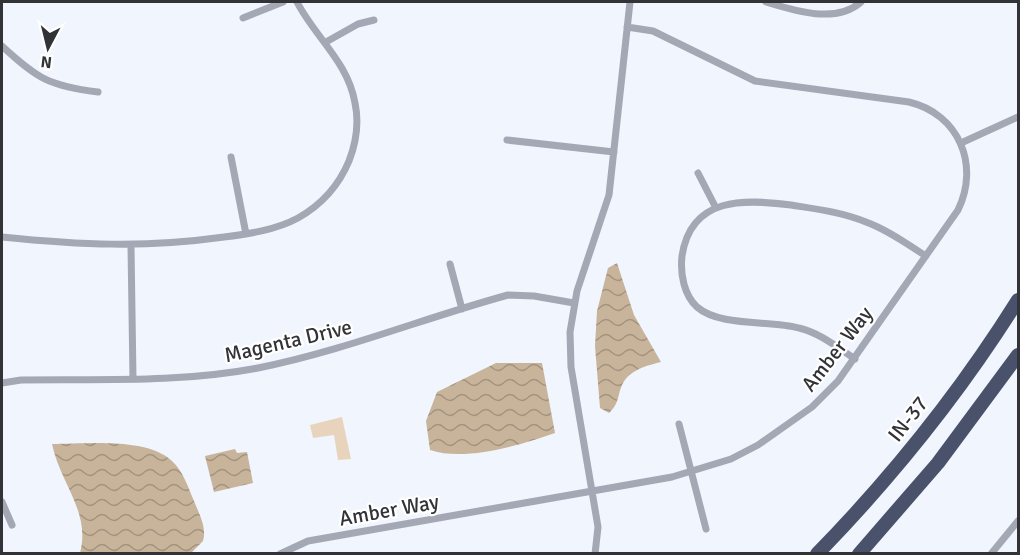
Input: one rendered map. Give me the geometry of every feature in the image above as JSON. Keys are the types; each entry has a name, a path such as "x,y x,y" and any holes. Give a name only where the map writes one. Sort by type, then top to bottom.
{"highway":[{"name":"IN-37","path":"817,554 922,436 975,365 1018,300"},
{"path":"859,554 938,463 1018,355"}],"street":[{"path":"243,18 283,2"},
{"path":"2,237 131,246 184,244 246,234 297,218 312,209 327,196 345,170 355,141 356,103 343,69 297,2"},
{"path":"595,554 598,527 569,351 574,303 608,202 630,2"},
{"path":"766,2 827,14 845,12 861,2"},
{"path":"326,42 358,24 374,20"},
{"name":"Amber Way","path":"280,554 308,541 592,491 691,471 731,459 788,427 826,394 855,359 958,210 965,193 968,165 962,143 948,124 926,107 909,102 755,81 653,31 627,27"},
{"path":"2,46 39,78 56,86 98,92"},
{"path":"962,143 1018,117"},
{"path":"507,140 614,152"},
{"path":"231,157 246,234"},
{"path":"698,173 716,208"},
{"path":"855,359 829,341 800,328 720,317 696,306 683,282 683,251 694,227 716,208 728,203 752,200 819,209 867,222 926,256"},
{"path":"131,246 133,379"},
{"path":"450,264 462,309"},
{"name":"Magenta Drive","path":"2,383 21,380 133,379 215,374 291,361 515,295 574,303"},
{"path":"679,424 706,529"},
{"path":"2,502 12,525"},
{"path":"991,554 1018,521"}],"shaded area":[{"path":"342,417 351,459 338,460 334,435 313,438 310,425"}],"water":[{"path":"617,263 634,315 661,362 640,369 626,378 615,406 609,413 600,408 595,346 597,311 608,268"},
{"path":"496,363 542,363 555,433 493,451 460,454 430,450 426,421 437,392"},
{"path":"52,444 131,445 161,453 176,465 185,479 202,521 203,541 191,553 80,553 82,538 78,511"},
{"path":"235,449 237,453 247,452 253,483 214,492 205,456"}]}
